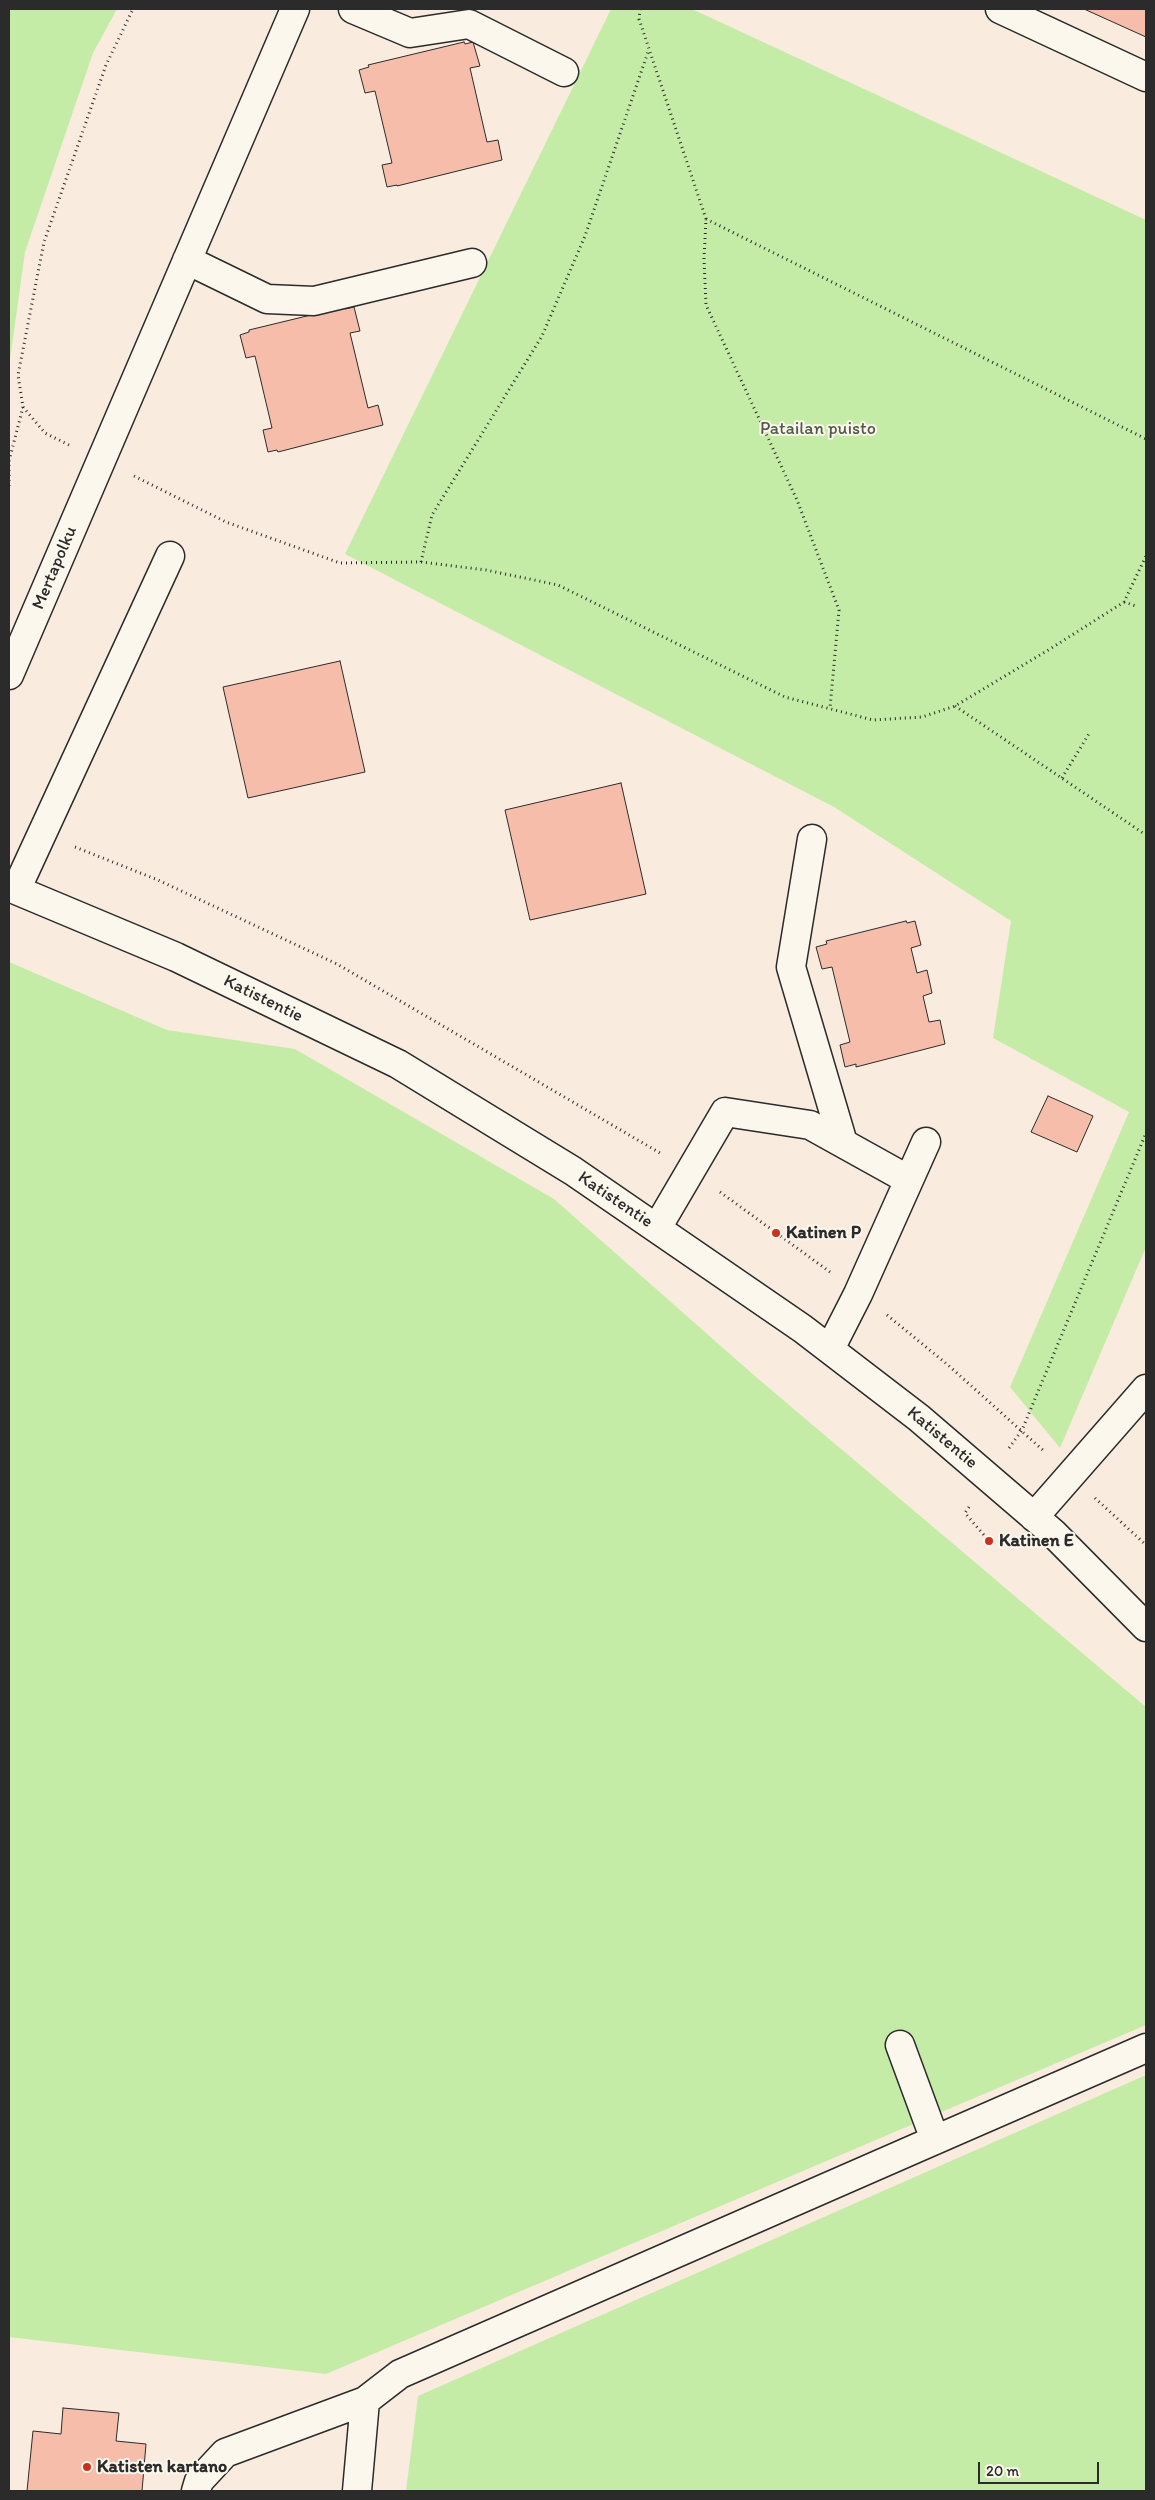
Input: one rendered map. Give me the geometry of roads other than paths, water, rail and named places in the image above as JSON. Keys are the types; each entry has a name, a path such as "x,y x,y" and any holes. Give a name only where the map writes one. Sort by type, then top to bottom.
{"street":[{"name":"Mertapolku","path":"9,675 294,9"},
{"path":"353,9 410,33 469,24 564,72"},
{"path":"1000,9 1146,77"},
{"path":"187,260 268,299 314,301 472,263"},
{"path":"12,888 42,834 170,556"},
{"path":"812,839 791,967 842,1143"},
{"name":"Katistentie","path":"12,888 176,958 398,1064 573,1171 830,1349 919,1418 1034,1517 1146,1627"},
{"path":"657,1228 725,1112 810,1125 909,1180"},
{"path":"830,1349 858,1294 926,1142"},
{"path":"1034,1517 1146,1389"},
{"path":"900,2045 935,2140"},
{"path":"196,2491 199,2481 225,2453 365,2401 400,2374 1146,2048"},
{"path":"357,2491 365,2401"}],"place":[{"name":"Katinen P","path":"776,1233"},
{"name":"Katinen E","path":"989,1541"},
{"name":"Katisten kartano","path":"87,2467"}],"park label":[{"name":"Patailan puisto","path":"818,429"}]}
